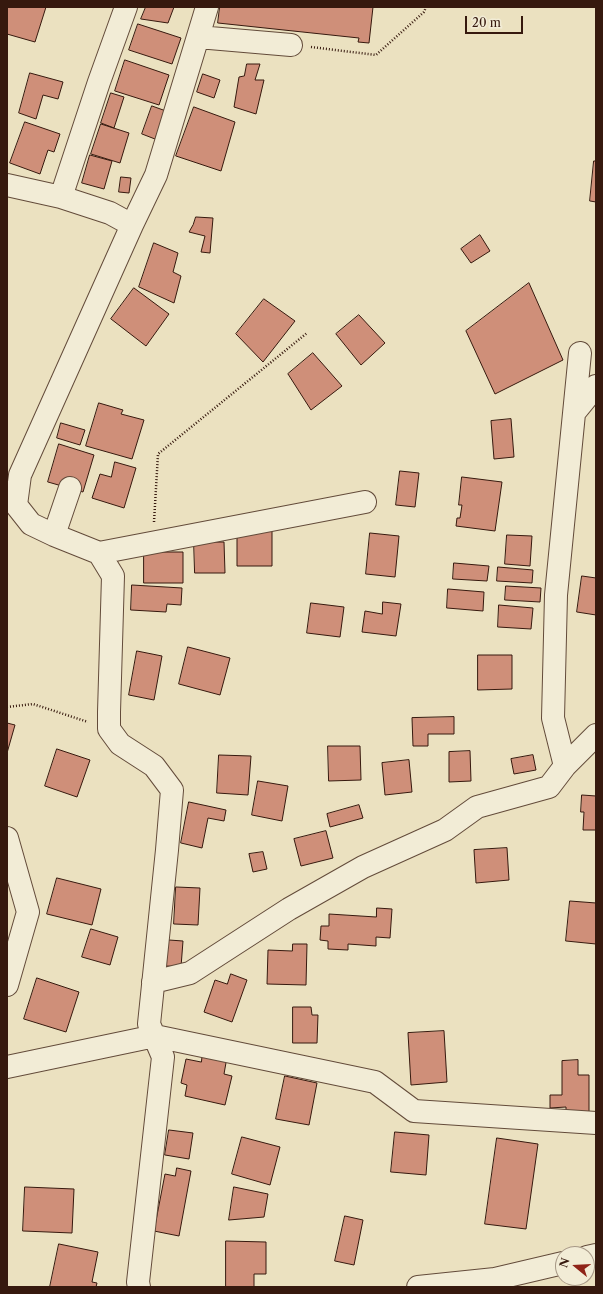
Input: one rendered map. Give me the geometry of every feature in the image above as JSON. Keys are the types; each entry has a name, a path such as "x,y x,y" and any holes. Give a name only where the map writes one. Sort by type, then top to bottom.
{"street":[{"path":"61,197 99,82 126,7"},
{"path":"207,7 156,175 132,225 20,475 11,504 31,524 99,553 365,502"},
{"path":"198,37 291,45"},
{"path":"7,185 61,197 110,213 132,225"},
{"path":"565,766 553,718 556,595 580,353"},
{"path":"574,413 596,386"},
{"path":"54,535 70,488"},
{"path":"99,553 113,576 109,729 120,744 154,766 172,790 150,1024 163,1057 138,1282 139,1287"},
{"path":"153,982 190,972 289,909 363,867 445,830 477,807 549,787 565,766 596,735"},
{"path":"7,838 28,912 7,985"},
{"path":"7,1067 155,1036 375,1082 414,1111 596,1123"},
{"path":"418,1287 495,1279 555,1265"}],"path":[{"path":"291,45 376,55 424,12 426,7"},
{"path":"152,543 158,454 307,333"},
{"path":"7,707 33,704 109,729"}],"building":[{"path":"7,7 46,7 35,42 7,34"},
{"path":"146,7 174,7 168,23 141,19"},
{"path":"220,7 373,7 369,43 358,42 359,38 218,23"},
{"path":"138,24 181,38 172,64 129,50"},
{"path":"125,60 169,75 159,105 115,91"},
{"path":"247,64 260,64 255,80 264,80 256,114 234,107 239,77 244,76"},
{"path":"30,73 63,82 58,99 43,95 36,119 19,113"},
{"path":"203,74 220,80 214,98 197,92"},
{"path":"111,93 124,97 114,128 101,123"},
{"path":"152,106 166,111 155,139 142,134"},
{"path":"194,107 235,122 221,171 176,156"},
{"path":"25,122 60,134 54,152 48,150 40,174 10,163"},
{"path":"101,124 129,133 120,163 91,154"},
{"path":"90,155 112,161 104,189 82,183"},
{"path":"594,161 596,161 596,202 590,201"},
{"path":"121,177 131,178 129,193 119,192"},
{"path":"196,217 213,218 210,253 201,252 205,236 189,232"},
{"path":"480,235 490,251 471,263 461,249"},
{"path":"154,243 178,253 173,272 181,276 174,303 139,287"},
{"path":"529,283 563,360 495,394 466,331"},
{"path":"134,288 169,314 146,346 111,319"},
{"path":"264,299 295,321 263,362 236,334"},
{"path":"359,315 385,343 361,365 336,334"},
{"path":"313,353 342,386 311,410 288,374"},
{"path":"99,403 123,410 121,414 144,420 132,459 86,446"},
{"path":"511,419 514,457 494,459 491,421"},
{"path":"61,423 85,430 80,445 57,438"},
{"path":"59,444 94,455 83,492 48,482"},
{"path":"115,462 136,468 124,508 92,498 100,474 111,477"},
{"path":"400,471 419,473 415,507 396,505"},
{"path":"462,477 502,482 495,531 456,526 457,518 460,518 462,505 459,505"},
{"path":"272,531 272,566 237,566 237,532"},
{"path":"370,533 399,536 395,577 366,574"},
{"path":"507,535 532,536 530,566 505,564"},
{"path":"194,542 224,542 225,573 195,573"},
{"path":"144,552 183,552 183,583 144,583"},
{"path":"454,563 489,566 487,581 453,579"},
{"path":"498,567 533,570 532,583 497,581"},
{"path":"582,576 596,578 596,615 577,612"},
{"path":"132,585 182,588 181,605 167,604 166,612 131,610"},
{"path":"506,586 541,588 540,602 505,600"},
{"path":"448,589 484,592 483,611 447,608"},
{"path":"383,602 401,604 396,636 362,632 365,611 382,614"},
{"path":"311,603 344,607 340,637 307,633"},
{"path":"499,605 533,608 531,629 498,627"},
{"path":"188,647 230,658 220,695 179,684"},
{"path":"137,651 162,656 154,700 129,695"},
{"path":"478,655 512,655 512,689 478,690"},
{"path":"454,717 454,734 428,734 428,746 413,746 412,718"},
{"path":"7,723 15,725 7,753"},
{"path":"328,746 360,746 361,780 329,781"},
{"path":"57,749 90,760 77,797 45,786"},
{"path":"470,751 471,781 449,782 449,752"},
{"path":"219,755 251,756 248,795 217,793"},
{"path":"533,755 536,770 514,774 511,759"},
{"path":"409,760 412,792 385,795 382,763"},
{"path":"258,781 288,786 282,821 252,815"},
{"path":"582,795 596,796 596,830 583,830 584,812 581,812"},
{"path":"189,802 226,810 224,821 208,818 202,848 181,843"},
{"path":"359,805 363,818 330,827 327,814"},
{"path":"326,831 333,858 301,866 294,839"},
{"path":"507,848 509,880 476,883 474,850"},
{"path":"263,852 267,869 253,872 249,854"},
{"path":"57,878 101,889 92,925 47,914"},
{"path":"176,887 200,888 198,925 174,924"},
{"path":"570,901 596,903 596,944 566,941"},
{"path":"377,908 392,909 390,938 376,937 376,946 348,944 348,950 328,949 328,941 320,940 321,926 329,926 329,914 376,917"},
{"path":"91,929 118,937 110,965 82,957"},
{"path":"169,940 183,941 181,967 166,966"},
{"path":"293,944 307,944 306,985 267,984 268,950 292,951"},
{"path":"231,974 247,980 232,1022 204,1012 215,980 227,984"},
{"path":"37,978 79,992 66,1032 24,1019"},
{"path":"293,1007 311,1007 312,1015 318,1015 317,1043 293,1043"},
{"path":"444,1031 447,1082 411,1085 408,1033"},
{"path":"203,1052 227,1057 224,1074 232,1076 225,1105 185,1096 187,1085 181,1083 186,1059 201,1062"},
{"path":"578,1060 578,1075 589,1075 589,1112 566,1112 566,1107 550,1108 550,1095 562,1095 562,1061"},
{"path":"285,1076 317,1083 309,1125 276,1119"},
{"path":"169,1130 193,1133 189,1159 165,1155"},
{"path":"395,1132 429,1135 426,1175 391,1172"},
{"path":"242,1137 280,1147 270,1185 232,1174"},
{"path":"497,1138 538,1144 526,1229 485,1224"},
{"path":"177,1168 191,1171 179,1236 154,1231 165,1174 175,1176"},
{"path":"25,1187 74,1189 72,1233 23,1231"},
{"path":"234,1187 268,1194 264,1217 229,1220"},
{"path":"345,1216 363,1220 354,1265 335,1261"},
{"path":"226,1241 266,1242 266,1274 254,1274 254,1287 226,1287"},
{"path":"59,1244 98,1252 92,1282 97,1283 96,1287 50,1287"}]}
